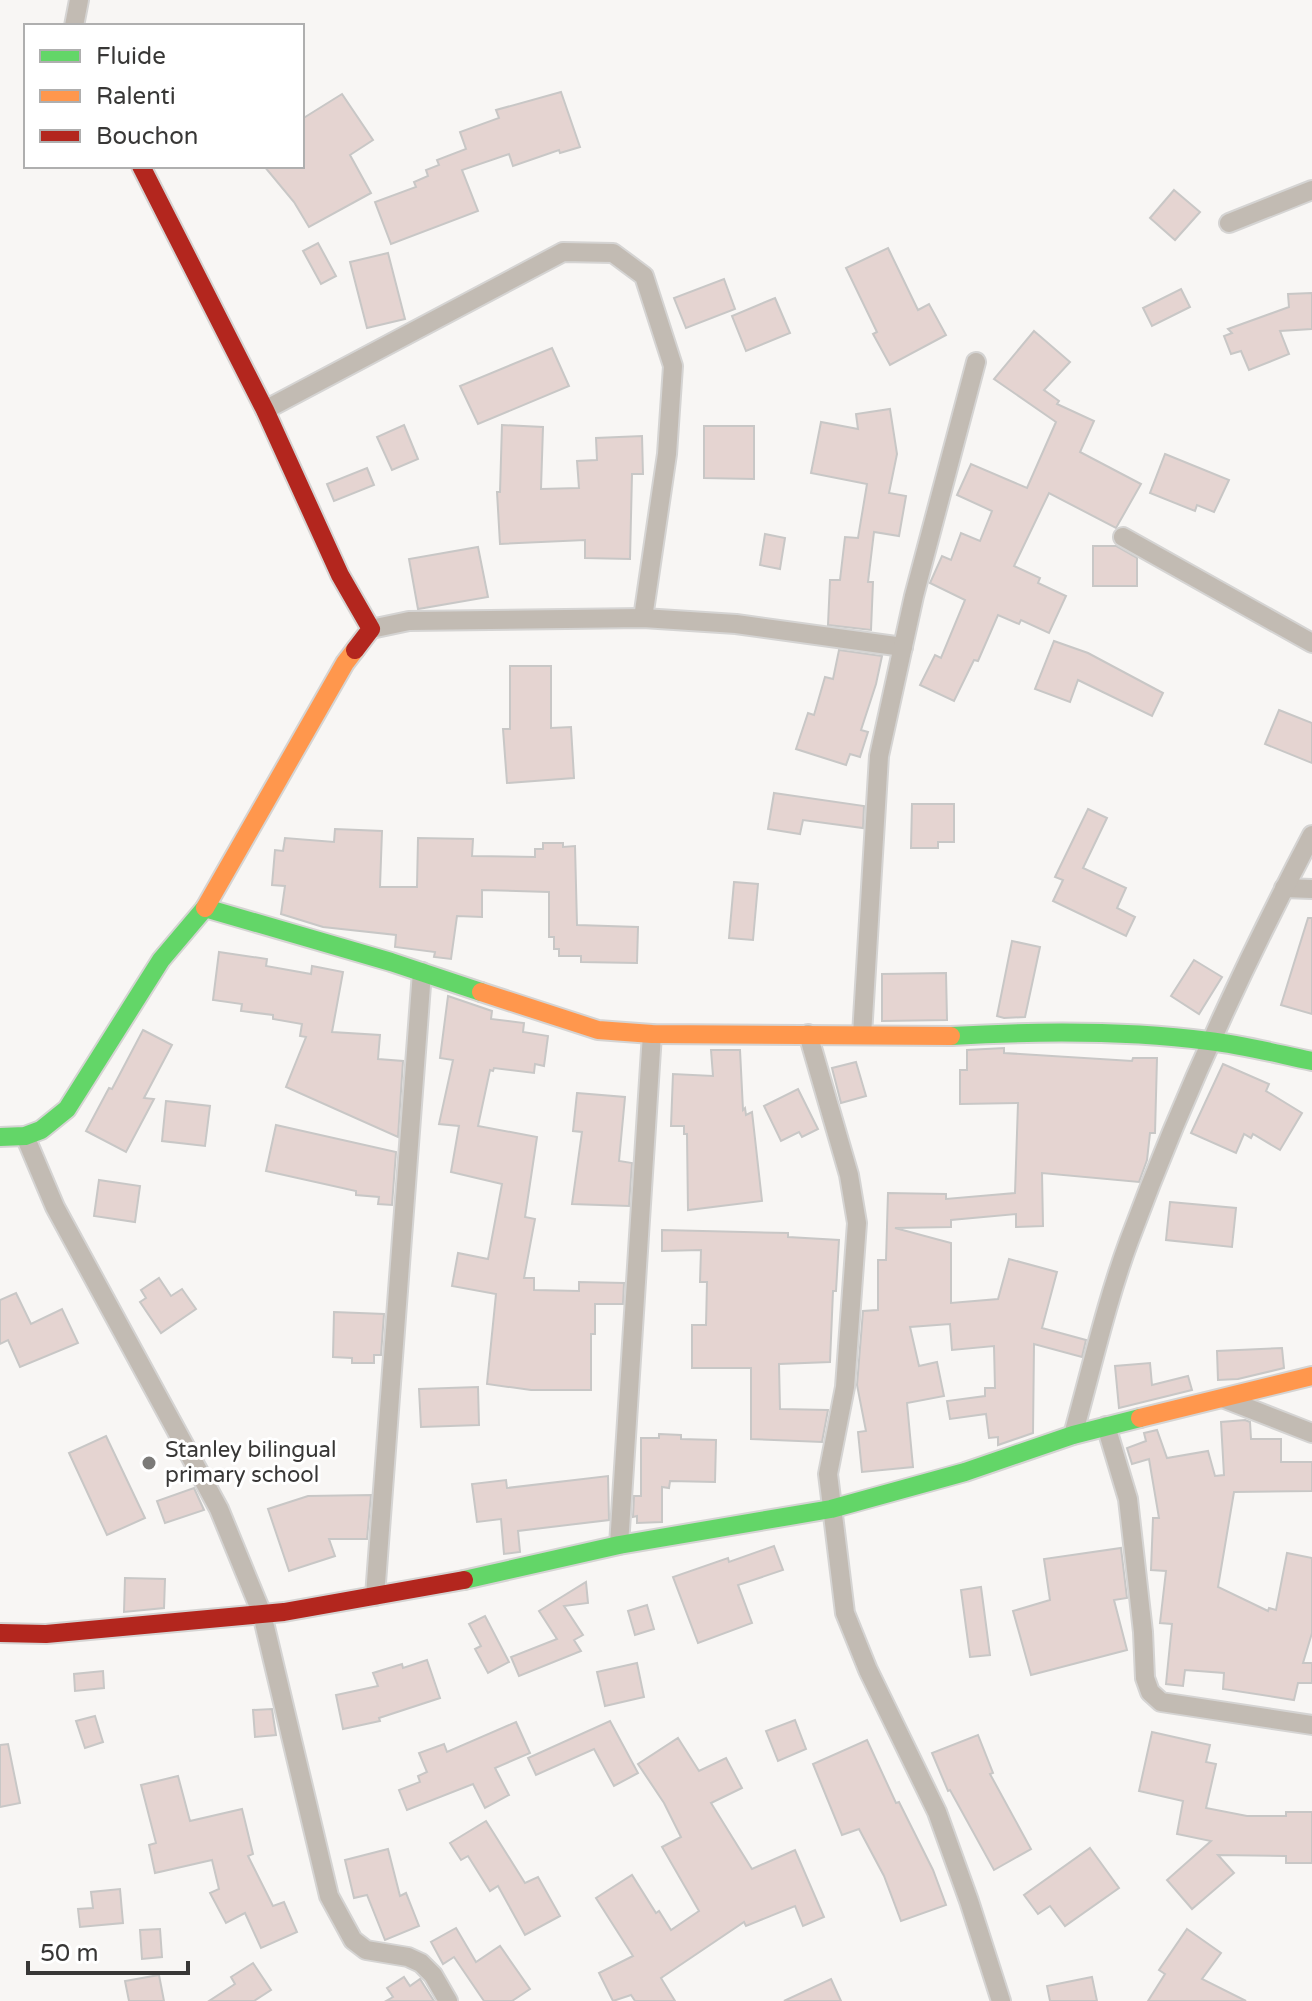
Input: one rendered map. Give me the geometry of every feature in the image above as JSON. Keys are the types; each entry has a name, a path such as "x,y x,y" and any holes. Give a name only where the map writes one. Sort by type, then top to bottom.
{"street":[{"path":"74,24 79,0"},
{"path":"142,168 265,410 340,575 371,629"},
{"path":"1229,223 1312,190"},
{"path":"265,410 563,252 613,253 644,276 673,366 667,454 643,618"},
{"path":"862,1035 879,756 914,596 976,362"},
{"path":"1123,537 1312,643"},
{"path":"0,1137 25,1136 41,1130 67,1109 161,960 205,908 345,663 371,629 409,621 643,618 736,624 903,647"},
{"path":"1073,1435 1128,1244 1210,1041 1312,835"},
{"path":"1284,888 1312,889"},
{"path":"205,908 422,972 598,1030 652,1034 928,1037 1039,1031 1210,1041 1312,1061"},
{"path":"375,1596 422,972"},
{"path":"619,1545 652,1034"},
{"path":"808,1034 849,1175 857,1223 845,1387 828,1474 845,1613 868,1670 937,1812 1001,2001"},
{"path":"25,1136 55,1207 219,1509 262,1614 329,1896 353,1940 366,1950 408,1957 421,1963 433,1975 448,2001"},
{"path":"0,1633 46,1634 262,1614 455,1582 619,1545 831,1509 965,1472 1073,1435 1312,1376"},
{"path":"1225,1399 1312,1433"},
{"path":"1106,1426 1128,1499 1145,1678 1150,1692 1161,1702 1312,1725"}],"building":[{"path":"561,92 580,147 560,153 559,150 513,166 509,154 462,170 478,211 391,244 375,202 416,187 414,182 428,176 426,170 439,165 437,160 466,149 460,132 499,118 496,110"},
{"path":"342,94 373,140 350,155 371,193 309,227 294,202 266,168 304,168 304,118"},
{"path":"1174,190 1200,212 1175,240 1150,218"},
{"path":"318,243 336,276 321,284 303,251"},
{"path":"888,248 918,310 929,304 946,335 890,365 873,334 877,332 846,268"},
{"path":"388,253 405,319 367,328 350,262"},
{"path":"724,279 735,309 686,328 674,298"},
{"path":"1181,289 1190,307 1152,326 1143,308"},
{"path":"1312,293 1312,329 1280,331 1289,354 1249,370 1241,351 1231,354 1224,336 1232,333 1228,329 1289,307 1288,294"},
{"path":"775,298 790,333 746,351 732,316"},
{"path":"1034,331 1070,362 1044,390 1059,401 1057,404 1094,421 1080,452 1141,484 1116,528 1049,493 1014,566 1040,578 1038,583 1066,596 1049,633 1021,620 1019,624 998,615 978,661 974,660 954,701 920,685 935,655 941,658 965,600 930,583 942,556 951,560 961,533 980,541 992,511 957,495 971,464 1027,488 1056,422 994,379"},
{"path":"552,348 569,386 478,424 460,386"},
{"path":"890,409 897,454 889,493 906,496 899,536 874,532 868,582 873,582 871,630 828,625 830,580 840,580 845,537 858,538 867,484 811,473 821,422 858,429 856,414"},
{"path":"404,425 418,459 392,470 377,437"},
{"path":"502,425 543,427 541,489 579,488 577,461 597,460 596,438 642,436 643,474 632,474 630,559 585,558 585,540 500,544 497,492 500,492"},
{"path":"704,426 754,426 754,479 704,478"},
{"path":"1165,454 1229,480 1214,512 1197,505 1195,511 1150,493"},
{"path":"367,468 374,485 334,501 327,484"},
{"path":"765,534 785,538 780,569 760,565"},
{"path":"1093,546 1116,546 1137,558 1137,586 1093,586"},
{"path":"478,547 488,597 418,609 409,559"},
{"path":"1054,641 1088,653 1163,693 1152,716 1078,680 1070,702 1035,689"},
{"path":"839,650 882,656 861,730 868,732 860,757 850,754 846,765 796,749 808,713 814,715 825,677 833,679"},
{"path":"510,666 551,666 551,728 571,727 574,778 507,783 503,729 510,729"},
{"path":"1279,710 1312,723 1312,763 1265,744"},
{"path":"774,793 864,806 863,828 803,820 800,834 768,829"},
{"path":"912,804 954,804 954,842 938,842 938,848 911,848"},
{"path":"1088,809 1107,818 1083,868 1126,888 1117,908 1135,917 1126,936 1053,901 1063,880 1055,877"},
{"path":"335,829 382,831 380,887 417,887 418,838 473,839 472,856 535,857 535,849 543,849 543,843 575,846 577,925 638,927 637,963 581,962 581,956 559,956 559,949 554,949 554,937 549,937 549,892 482,890 482,917 457,916 451,959 434,957 435,952 395,947 396,935 323,927 281,914 285,886 272,885 275,850 283,851 285,838 334,842"},
{"path":"734,882 758,884 753,940 729,938"},
{"path":"1308,918 1312,918 1312,1014 1281,1005"},
{"path":"1012,941 1040,947 1025,1017 1004,1018 997,1016"},
{"path":"219,952 267,959 266,966 311,974 312,966 343,972 332,1032 380,1035 378,1059 403,1061 398,1137 286,1087 306,1037 300,1036 302,1024 273,1019 273,1015 241,1011 242,1004 213,1000"},
{"path":"1194,960 1222,977 1199,1014 1171,996"},
{"path":"946,973 947,1020 882,1021 882,974"},
{"path":"448,996 492,1011 491,1019 524,1023 523,1032 548,1036 544,1066 535,1064 534,1073 490,1070 478,1126 537,1137 525,1217 535,1219 524,1278 534,1278 534,1290 579,1291 579,1282 624,1283 623,1304 595,1304 595,1334 591,1334 591,1390 531,1390 487,1384 496,1294 452,1286 458,1253 488,1259 502,1184 451,1172 459,1126 439,1124 453,1060 440,1058"},
{"path":"143,1030 172,1045 144,1098 154,1099 126,1152 86,1131"},
{"path":"1004,1048 1004,1053 1132,1061 1133,1058 1157,1058 1155,1133 1150,1133 1147,1160 1139,1182 1042,1173 1043,1226 1016,1227 1016,1214 951,1220 951,1227 895,1228 951,1243 951,1303 998,1299 1009,1259 1057,1272 1042,1328 1086,1340 1082,1357 1034,1344 1033,1433 998,1445 998,1437 989,1438 986,1414 950,1419 947,1401 985,1396 985,1388 995,1388 994,1346 952,1350 950,1324 910,1327 919,1366 937,1362 944,1396 907,1403 913,1467 862,1472 858,1432 866,1431 857,1385 863,1311 878,1310 878,1260 886,1260 888,1193 946,1194 946,1199 1015,1193 1018,1103 960,1104 960,1070 967,1070 967,1050"},
{"path":"711,1050 740,1050 743,1110 745,1108 746,1115 752,1112 762,1201 688,1210 687,1134 684,1134 684,1126 671,1126 673,1074 713,1076"},
{"path":"856,1062 866,1096 841,1103 832,1068"},
{"path":"1223,1064 1269,1084 1266,1091 1302,1113 1280,1150 1253,1134 1251,1138 1244,1134 1236,1153 1191,1133"},
{"path":"798,1089 818,1129 802,1137 799,1132 781,1141 764,1106"},
{"path":"577,1093 625,1097 619,1161 632,1163 629,1206 572,1204 582,1132 573,1131"},
{"path":"166,1101 210,1106 205,1146 162,1141"},
{"path":"276,1125 396,1152 392,1205 378,1204 379,1197 356,1195 356,1191 266,1171"},
{"path":"99,1180 140,1186 135,1222 94,1216"},
{"path":"1170,1202 1236,1208 1232,1247 1166,1240"},
{"path":"662,1230 788,1233 788,1237 839,1240 830,1362 779,1364 780,1409 828,1410 822,1442 751,1439 751,1368 692,1368 692,1325 706,1325 707,1282 700,1282 701,1250 662,1251"},
{"path":"159,1278 171,1296 182,1289 196,1309 161,1333 140,1302 146,1298 141,1290"},
{"path":"16,1293 31,1324 62,1309 78,1343 20,1367 8,1340 0,1344 0,1300"},
{"path":"334,1312 384,1314 381,1355 374,1355 374,1363 352,1363 352,1358 333,1357"},
{"path":"1282,1348 1284,1368 1238,1379 1218,1380 1217,1351"},
{"path":"1150,1363 1152,1385 1188,1376 1192,1390 1119,1408 1115,1366"},
{"path":"478,1387 479,1425 421,1427 419,1389"},
{"path":"1221,1422 1250,1422 1251,1439 1281,1439 1281,1462 1312,1462 1312,1491 1234,1492 1218,1587 1268,1611 1269,1608 1276,1610 1287,1553 1312,1558 1312,1633 1303,1663 1312,1663 1312,1683 1298,1683 1294,1700 1223,1689 1224,1673 1185,1670 1183,1686 1166,1684 1172,1624 1160,1623 1166,1571 1151,1570 1153,1518 1159,1518 1149,1459 1132,1464 1127,1448 1146,1441 1144,1433 1157,1430 1167,1458 1208,1451 1215,1476 1224,1475"},
{"path":"659,1434 681,1435 681,1439 716,1440 715,1482 670,1481 669,1488 662,1487 662,1522 637,1523 637,1516 633,1517 634,1496 641,1496 641,1438 659,1438"},
{"path":"106,1436 145,1518 107,1535 69,1453"},
{"path":"608,1476 609,1520 518,1531 520,1552 504,1554 501,1519 477,1522 472,1484 506,1480 507,1488"},
{"path":"194,1488 204,1510 165,1523 157,1501"},
{"path":"371,1495 367,1539 329,1539 335,1556 289,1571 268,1509 308,1496"},
{"path":"774,1546 783,1570 738,1585 752,1623 698,1643 673,1577"},
{"path":"1121,1548 1127,1598 1114,1600 1127,1650 1031,1675 1013,1611 1050,1600 1044,1559"},
{"path":"125,1578 165,1579 164,1608 124,1612"},
{"path":"586,1582 588,1603 564,1606 583,1635 574,1640 581,1651 519,1676 511,1657 557,1639 539,1611"},
{"path":"981,1587 990,1655 970,1657 961,1590"},
{"path":"647,1605 654,1629 635,1635 628,1611"},
{"path":"485,1616 509,1662 488,1673 475,1649 481,1646 469,1624"},
{"path":"427,1660 440,1698 379,1718 380,1721 343,1729 336,1695 378,1686 373,1673"},
{"path":"637,1663 644,1697 605,1706 597,1672"},
{"path":"103,1671 104,1688 75,1691 74,1674"},
{"path":"272,1709 276,1735 255,1737 253,1710"},
{"path":"95,1716 103,1742 85,1748 76,1721"},
{"path":"795,1720 806,1749 778,1761 766,1731"},
{"path":"610,1721 638,1773 614,1786 594,1749 536,1775 528,1758"},
{"path":"516,1722 530,1753 495,1768 509,1795 485,1808 473,1784 407,1810 399,1790 420,1782 418,1776 427,1772 419,1753 444,1744 447,1752"},
{"path":"1152,1732 1210,1745 1206,1762 1216,1764 1206,1808 1247,1816 1312,1812 1312,1863 1286,1863 1286,1856 1218,1855 1234,1873 1192,1909 1167,1880 1211,1841 1177,1834 1183,1801 1139,1791"},
{"path":"978,1735 993,1773 990,1774 1031,1849 994,1870 948,1791 932,1753"},
{"path":"678,1738 699,1771 726,1758 742,1788 711,1803 752,1869 795,1850 824,1917 803,1926 795,1906 746,1926 744,1922 661,1978 675,2001 635,2001 631,1995 613,2001 599,1973 633,1956 596,1898 632,1875 656,1913 659,1911 671,1930 699,1911 662,1847 681,1837 664,1803 638,1764"},
{"path":"867,1740 896,1803 899,1802 933,1870 946,1905 901,1921 884,1876 859,1829 842,1835 813,1764"},
{"path":"8,1744 20,1803 0,1807 0,1745"},
{"path":"178,1776 190,1821 242,1809 253,1854 248,1856 273,1906 284,1902 297,1932 261,1948 245,1913 226,1923 210,1893 219,1889 212,1860 155,1873 149,1845 156,1843 141,1785"},
{"path":"486,1821 525,1883 538,1877 560,1916 525,1935 498,1886 490,1891 468,1856 461,1860 450,1843"},
{"path":"1090,1848 1119,1888 1065,1926 1050,1906 1038,1914 1024,1895"},
{"path":"388,1849 400,1896 406,1893 419,1926 385,1940 367,1895 354,1898 345,1860"},
{"path":"120,1889 123,1923 80,1927 78,1909 93,1908 91,1892"},
{"path":"456,1928 476,1962 500,1946 530,1989 512,2001 484,2001 454,1957 443,1964 431,1942"},
{"path":"160,1929 162,1957 142,1959 140,1930"},
{"path":"1187,1929 1221,1953 1202,1979 1246,2001 1148,2001 1165,1974 1159,1970"},
{"path":"253,1963 271,1990 254,2001 209,2001 235,1984 231,1977"},
{"path":"159,1975 164,2001 129,2001 125,1981"},
{"path":"404,1977 410,1986 420,1979 434,2001 386,2001 393,1997 387,1988"},
{"path":"1092,1977 1097,2001 1050,2001 1047,1986"},
{"path":"831,1979 841,2001 784,2001"}],"traffic: fast":[{"path":"0,1137 25,1136 41,1130 67,1109 161,960 205,908 391,962 481,992"},
{"path":"951,1036 1048,1032 1177,1037 1248,1047 1312,1061"},
{"path":"464,1580 619,1545 831,1509 965,1472 1073,1435 1140,1418"}],"traffic: slow":[{"path":"205,908 355,650"},
{"path":"481,992 598,1030 652,1034 951,1036"},
{"path":"1140,1418 1312,1376"}],"traffic: jam":[{"path":"142,168 265,410 340,575 371,629 355,650"},
{"path":"0,1633 46,1634 284,1612 464,1580"}],"place":[{"name":"Stanley bilingual primary school","path":"149,1463"}]}
